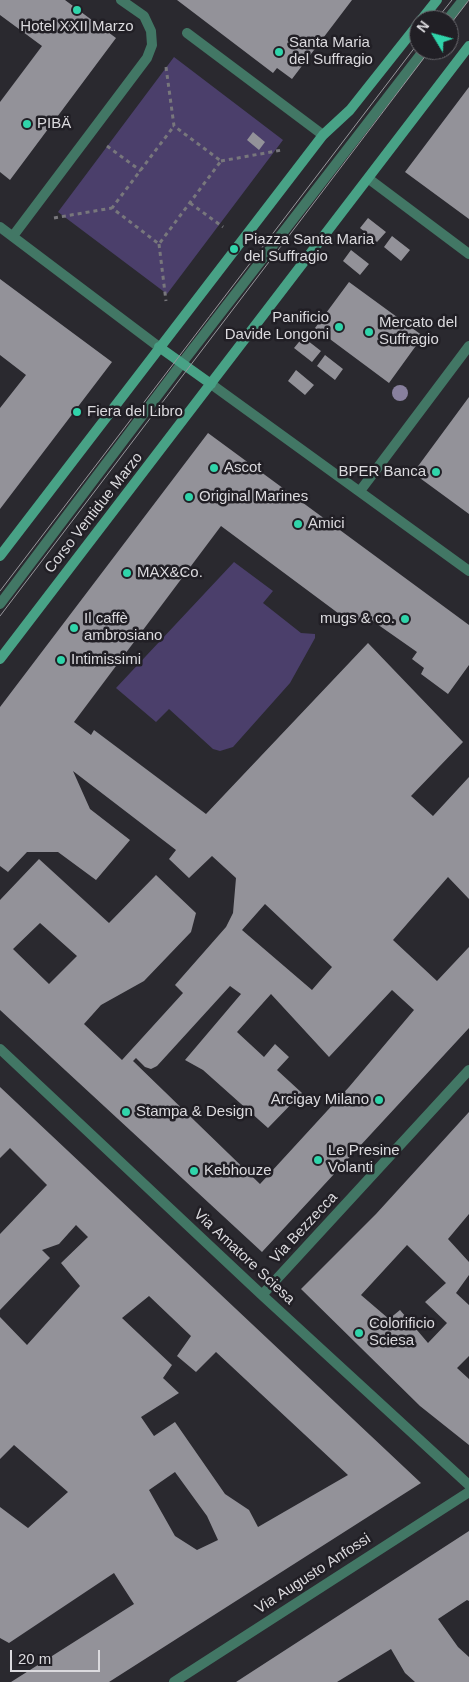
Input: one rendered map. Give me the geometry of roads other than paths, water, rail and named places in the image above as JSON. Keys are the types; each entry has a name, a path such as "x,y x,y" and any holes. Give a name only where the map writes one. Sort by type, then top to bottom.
{"main road":[{"path":"429,10 437,0"},
{"path":"0,556 323,135 350,110 409,36"},
{"path":"159,347 211,384 469,46"},
{"name":"Corso Ventidue Marzo","path":"0,659 211,384"}],"street":[{"path":"13,236 147,58 152,45 151,31 144,16 121,0"},
{"path":"455,10 463,0"},
{"path":"187,33 323,135"},
{"path":"0,604 182,363 416,60"},
{"path":"369,178 469,254"},
{"path":"0,227 159,347"},
{"path":"360,492 469,346"},
{"path":"211,384 469,571"},
{"name":"Via Amatore Sciesa","path":"0,1049 262,1295 469,1485"},
{"name":"Via Bezzecca","path":"262,1295 469,1070"},
{"name":"Via Augusto Anfossi","path":"174,1682 469,1492"}],"tram line":[{"path":"444,10 452,0"},
{"path":"459,13 469,0"},
{"path":"0,591 409,55"},
{"path":"0,616 422,60"}],"place":[{"name":"Hotel XXII Marzo","path":"77,10"},
{"name":"Santa Maria del Suffragio","path":"279,52"},
{"name":"PIBÄ","path":"27,124"},
{"name":"Piazza Santa Maria del Suffragio","path":"234,249"},
{"name":"Panificio Davide Longoni","path":"339,327"},
{"name":"Mercato del Suffragio","path":"369,332"},
{"name":"Fiera del Libro","path":"77,412"},
{"name":"Ascot","path":"214,468"},
{"name":"BPER Banca","path":"436,472"},
{"name":"Original Marines","path":"189,497"},
{"name":"Amici","path":"298,524"},
{"name":"MAX&Co.","path":"127,573"},
{"name":"mugs & co.","path":"405,619"},
{"name":"Il caffè ambrosiano","path":"74,628"},
{"name":"Intimissimi","path":"61,660"},
{"name":"Arcigay Milano","path":"379,1100"},
{"name":"Stampa & Design","path":"126,1112"},
{"name":"Le Presine Volanti","path":"318,1160"},
{"name":"Kebhouze","path":"194,1171"},
{"name":"Colorificio Sciesa","path":"359,1333"}]}
